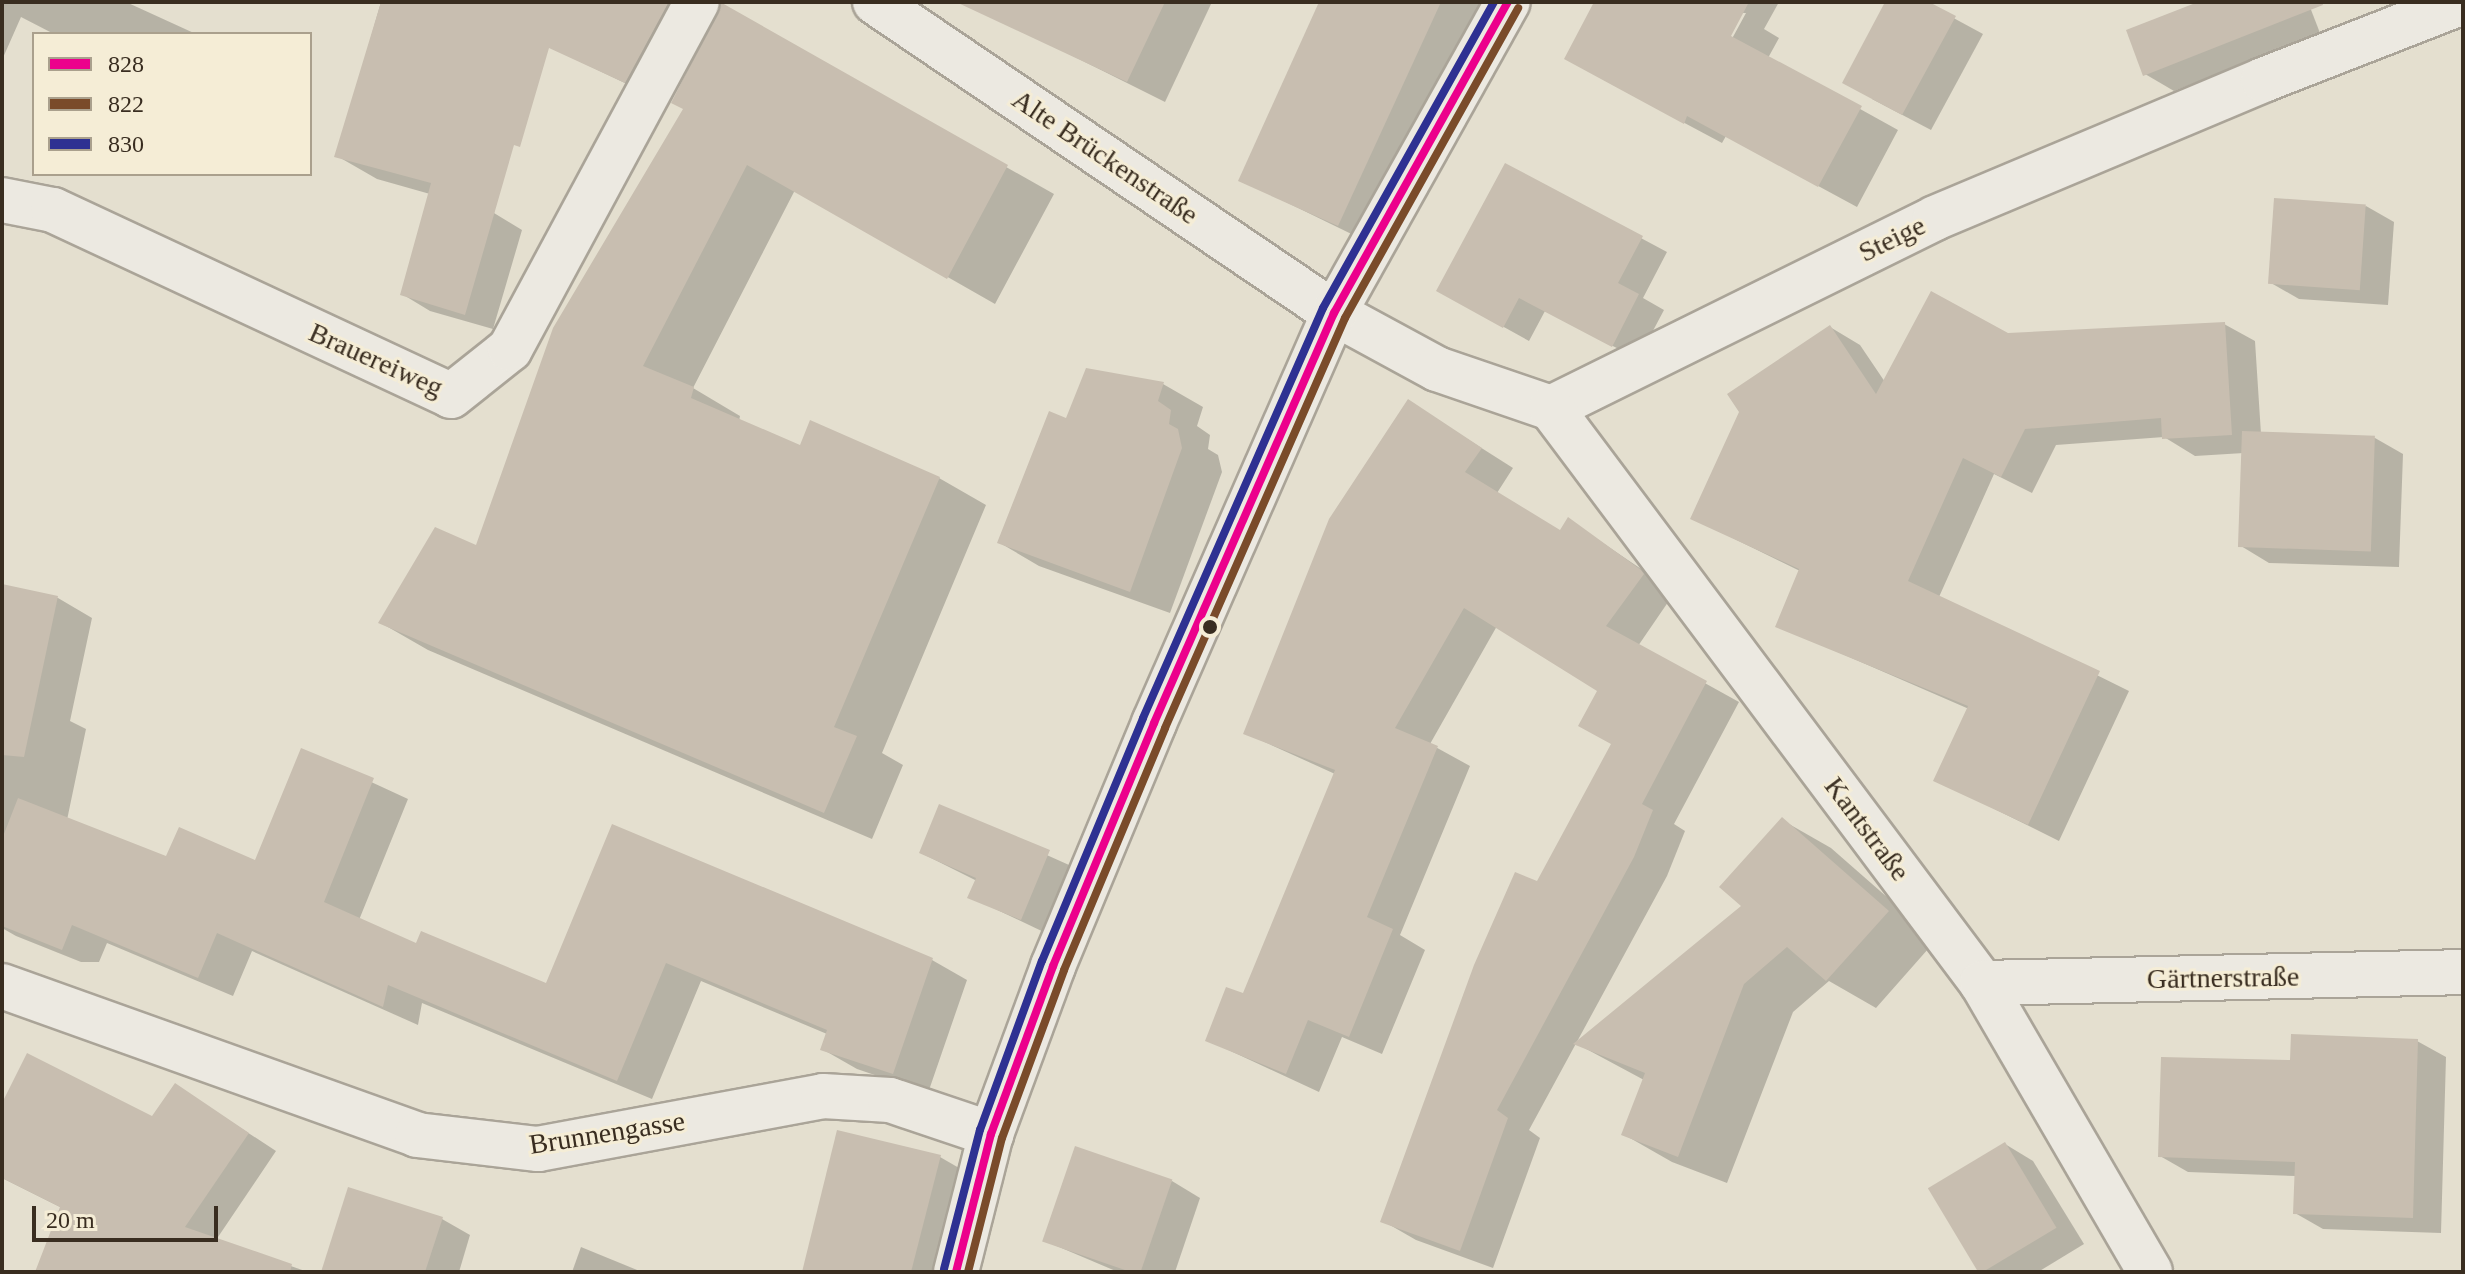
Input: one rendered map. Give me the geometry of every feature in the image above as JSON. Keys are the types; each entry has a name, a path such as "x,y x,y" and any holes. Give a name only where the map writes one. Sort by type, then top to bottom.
{"street":[{"name":"Brauereiweg","path":"2,200 53,210 451,396 510,349 697,2"},
{"name":"Alte Brückenstraße","path":"875,2 1334,313"},
{"path":"956,1272 991,1134 1088,880 1334,313 1508,2"},
{"name":"Steige","path":"1551,408 1935,218 2263,80 2463,2"},
{"path":"1334,313 1437,369 1551,408"},
{"name":"Kantstraße","path":"1551,408 1982,983 2150,1272"},
{"name":"Gärtnerstraße","path":"1982,983 2463,972"},
{"name":"Brunnengasse","path":"2,986 417,1135 538,1149 823,1096 890,1100 991,1134"}],"building":[{"path":"381,2 669,2 625,83 549,48 520,147 514,145 465,315 400,295 431,183 334,157"},
{"path":"956,2 1165,2 1127,82"},
{"path":"1319,2 1441,2 1338,226 1238,181"},
{"path":"1594,2 1749,2 1731,36 1862,106 1818,187 1687,116 1684,124 1564,59"},
{"path":"1885,2 1929,2 1956,16 1902,115 1842,83"},
{"path":"2198,2 2322,2 2323,5 2143,76 2126,30"},
{"path":"722,3 1008,165 947,279 747,165 643,366 694,387 691,398 800,445 810,420 940,477 834,727 857,736 824,813 378,623 435,527 476,545 553,328 683,109 671,103"},
{"path":"1505,163 1643,236 1618,283 1639,294 1612,347 1519,298 1503,328 1436,291"},
{"path":"2274,198 2366,204 2360,290 2268,284"},
{"path":"1931,291 2008,333 2225,322 2232,435 2162,439 2161,418 2025,429 2001,477 1963,458 1908,581 2100,671 2028,825 1933,781 1968,706 1775,627 1799,569 1690,519 1739,412 1727,394 1830,325 1876,394"},
{"path":"1086,368 1164,382 1158,401 1171,410 1169,424 1178,429 1182,448 1130,592 997,543 1049,411 1066,418"},
{"path":"1408,399 1482,448 1465,472 1560,530 1568,517 1641,570 1644,574 1606,626 1707,681 1642,804 1653,810 1634,857 1497,1110 1508,1118 1460,1251 1380,1222 1474,965 1515,872 1537,881 1611,744 1578,726 1597,691 1464,608 1395,728 1438,746 1367,917 1393,929 1349,1037 1308,1020 1286,1074 1205,1041 1226,987 1243,993 1335,770 1243,734 1329,519"},
{"path":"2242,431 2375,436 2371,552 2238,547"},
{"path":"2,584 58,596 24,757 2,755"},
{"path":"301,748 374,778 324,902 416,943 421,931 546,983 612,824 933,958 893,1074 820,1050 827,1030 666,963 617,1081 388,985 383,1007 217,933 198,978 72,925 62,950 2,926 2,839 18,798 166,856 179,827 255,860"},
{"path":"939,804 1050,850 1021,920 967,898 976,878 919,853"},
{"path":"1782,817 1889,911 1826,981 1787,947 1744,984 1678,1157 1621,1135 1645,1073 1573,1044 1741,906 1719,887"},
{"path":"2291,1034 2418,1039 2413,1218 2293,1214 2295,1162 2158,1157 2161,1057 2290,1060"},
{"path":"27,1053 152,1116 175,1083 249,1133 185,1227 292,1264 290,1272 35,1272 60,1207 2,1178 2,1103"},
{"path":"837,1130 941,1155 911,1272 802,1272"},
{"path":"2005,1142 2057,1228 1978,1272 1928,1188"},
{"path":"1075,1146 1172,1180 1141,1272 1131,1272 1042,1241"},
{"path":"348,1187 443,1217 425,1272 321,1272"}],"transit line":[{"name":"830","path":"944,1269 980,1130 1042,961 1143,718 1323,308 1494,2"},
{"name":"828","path":"956,1272 991,1134 1053,966 1154,723 1334,313 1508,2"},
{"name":"822","path":"968,1272 1002,1138 1064,970 1165,728 1345,318 1518,8"}]}
